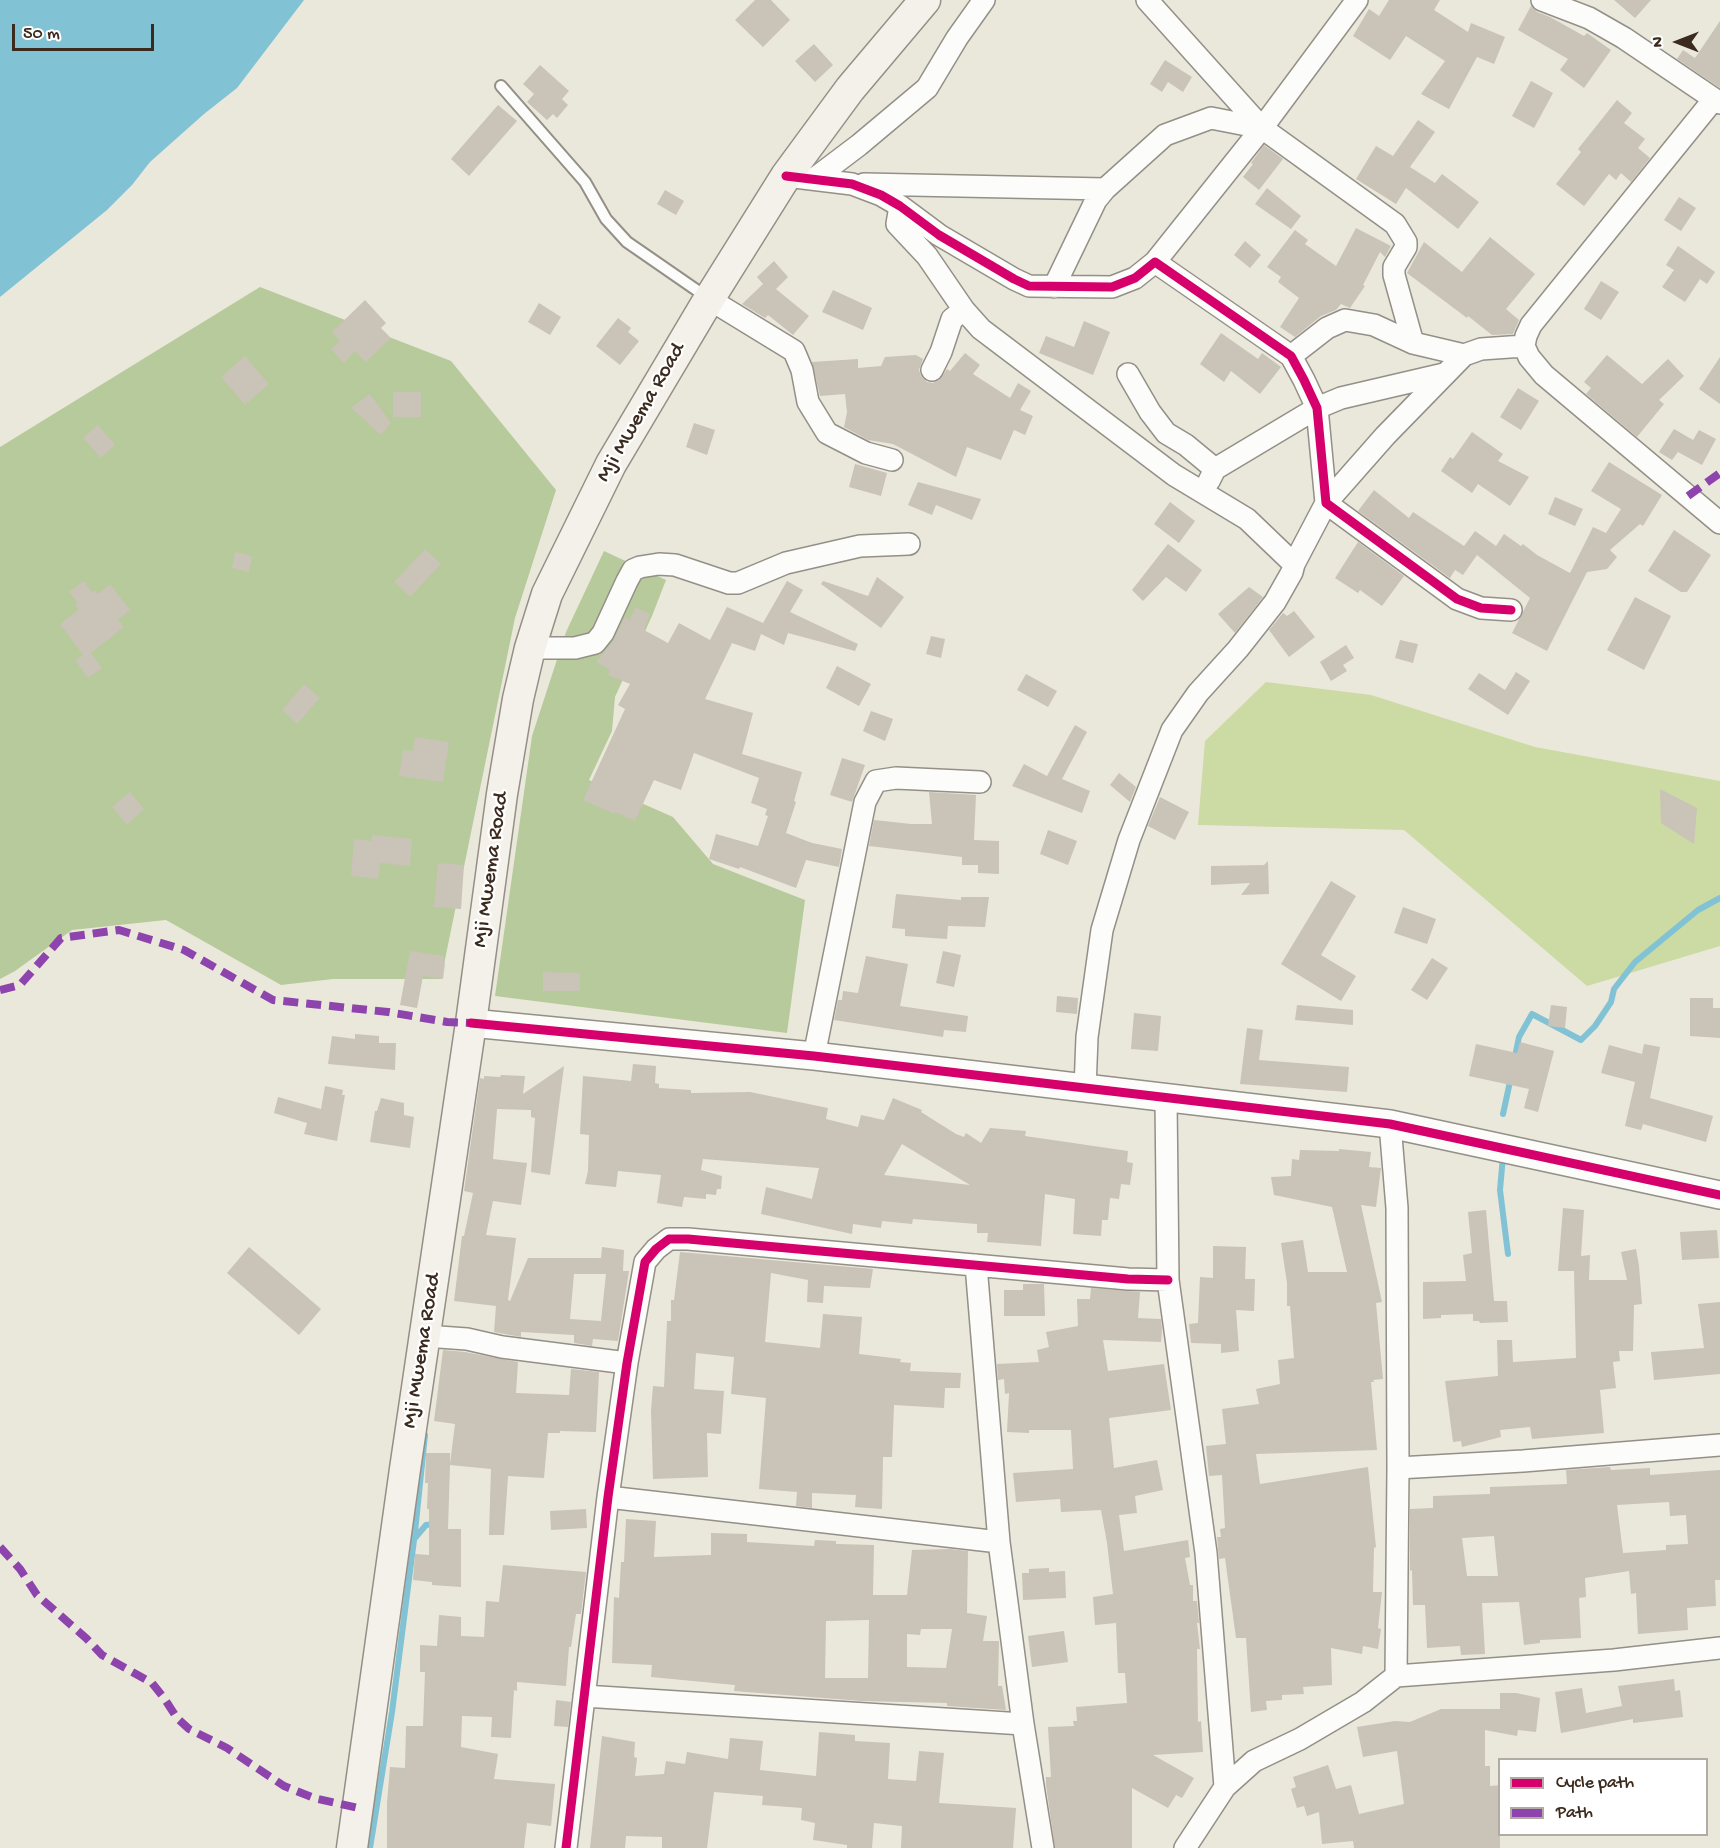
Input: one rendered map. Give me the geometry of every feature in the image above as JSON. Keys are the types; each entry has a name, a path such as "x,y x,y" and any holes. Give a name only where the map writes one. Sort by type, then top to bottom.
{"main road":[{"name":"Mji Mwema Road","path":"352,1848 502,794 518,699 530,648 548,594 611,464 709,299 800,178 850,89 925,0"}],"street":[{"path":"800,178 859,145 927,87 984,0"},
{"path":"1147,0 1262,128 1395,224 1406,242 1406,247 1394,267 1394,275 1413,343"},
{"path":"852,184 900,206 939,236 1029,286 1112,287 1135,278 1155,262 1262,128 1357,0"},
{"path":"1542,0 1588,18 1624,38 1717,101 1531,325 1524,346 1544,375 1720,523"},
{"path":"1054,287 1096,200 1105,189 1165,135 1211,118 1262,128"},
{"path":"800,178 852,184 1105,189"},
{"path":"900,206 897,224 927,256 964,310 981,329 1174,475 1247,519 1294,564"},
{"path":"1155,262 1291,356 1317,408 1326,503 1457,600 1481,608 1511,610"},
{"path":"709,299 794,351 802,370 808,402 827,433 866,453 892,460"},
{"path":"932,370 941,352 952,319 964,310"},
{"path":"1291,356 1327,328 1345,320 1374,325 1413,343 1464,355"},
{"path":"1085,1089 1087,1037 1102,930 1129,840 1172,729 1198,693 1238,649 1275,602 1292,573 1294,564 1326,503 1385,436 1464,355 1481,349 1524,346"},
{"path":"1128,374 1150,412 1166,433 1186,445 1215,469"},
{"path":"1203,493 1215,469 1317,408 1341,398 1444,374"},
{"path":"530,648 575,648 595,642 603,633 633,570 640,567 659,564 675,565 738,584 786,563 860,546 909,544"},
{"path":"814,1056 865,802 876,781 896,778 980,782"},
{"path":"471,1023 814,1056 1390,1124 1720,1195"},
{"path":"1166,1099 1168,1280 1206,1553 1225,1787"},
{"path":"1390,1124 1397,1208 1396,1676"},
{"path":"566,1848 608,1497 627,1363 645,1262 656,1249 669,1239 688,1239 1128,1279 1168,1280"},
{"path":"976,1265 999,1542 1023,1724 1043,1848"},
{"path":"425,1336 627,1363"},
{"path":"1398,1468 1523,1461 1720,1444"},
{"path":"608,1497 999,1542"},
{"path":"1185,1848 1225,1787 1254,1761 1300,1739 1354,1707 1396,1676 1614,1660 1720,1648"},
{"path":"584,1696 1023,1724"}],"lane":[{"path":"501,86 585,182 606,219 627,242 709,299"}],"green space":[{"path":"260,287 451,361 556,490 515,618 441,979 333,979 281,985 166,920 72,930 15,971 0,979 0,447"},
{"path":"604,551 666,580 615,697 612,731 589,780 673,817 713,864 805,900 787,1033 495,996 532,736 566,632"},
{"path":"1266,682 1371,695 1535,747 1720,781 1720,946 1587,986 1404,830 1198,825 1205,741"}],"water":[{"path":"0,0 304,0 237,88 150,162 132,185 107,210 0,297"}],"building":[{"path":"755,0 771,0 790,20 763,47 735,20"},
{"path":"1389,0 1440,0 1434,10 1468,32 1471,23 1505,37 1494,64 1477,57 1449,109 1421,94 1445,61 1406,36 1390,60 1353,36 1369,9 1379,16"},
{"path":"1614,0 1651,0 1635,18"},
{"path":"1531,6 1537,12 1584,36 1587,33 1611,50 1584,88 1560,70 1568,59 1518,30"},
{"path":"1720,21 1720,88 1677,59 1683,50 1695,58"},
{"path":"814,44 833,65 815,82 795,61"},
{"path":"1165,60 1192,77 1183,92 1168,82 1162,92 1150,84"},
{"path":"540,65 569,91 562,99 568,105 557,118 553,114 547,120 527,102 534,94 523,84"},
{"path":"1531,81 1553,93 1534,128 1512,116"},
{"path":"1617,100 1632,113 1624,123 1645,139 1638,148 1650,158 1631,182 1621,173 1616,180 1609,174 1584,206 1556,184 1581,152 1578,149"},
{"path":"498,105 517,121 469,176 451,159"},
{"path":"1418,120 1435,132 1410,167 1435,183 1442,174 1479,202 1458,229 1406,188 1396,204 1356,179 1376,146 1393,156"},
{"path":"1264,145 1283,159 1259,190 1243,177"},
{"path":"1267,188 1301,216 1291,229 1255,204"},
{"path":"665,190 684,201 676,215 657,204"},
{"path":"1679,197 1696,208 1681,231 1664,220"},
{"path":"1356,228 1391,246 1385,257 1380,252 1363,285 1365,286 1350,308 1341,304 1336,310 1321,316 1295,337 1280,327 1299,298 1278,282 1281,277 1267,267 1295,230 1308,240 1305,244 1336,266"},
{"path":"1490,237 1535,274 1506,309 1519,320 1513,334 1492,335 1407,273 1424,242 1462,272"},
{"path":"1245,241 1261,255 1250,268 1234,255"},
{"path":"1678,246 1715,272 1707,284 1700,279 1685,302 1662,287 1674,270 1666,265"},
{"path":"774,261 788,277 776,289 809,316 793,335 768,315 765,318 742,304 763,284 757,277"},
{"path":"1601,281 1619,292 1601,320 1584,309"},
{"path":"833,290 872,308 863,330 822,312"},
{"path":"365,300 386,323 381,328 391,338 366,362 355,351 344,363 331,349 340,341 332,332"},
{"path":"539,303 561,317 550,335 528,322"},
{"path":"618,318 631,328 628,332 639,341 620,365 596,346"},
{"path":"1084,321 1110,332 1093,375 1039,353 1046,336 1074,347"},
{"path":"1221,333 1258,359 1262,353 1281,367 1260,394 1231,371 1224,382 1200,364"},
{"path":"965,353 980,365 973,374 1010,398 1018,383 1031,391 1020,410 1033,416 1025,435 1014,430 1001,460 967,447 956,477 893,444 868,440 844,427 847,412 845,394 820,396 812,362 858,359 858,368 881,366 885,357 916,355 923,359 919,370 921,376 927,382 933,383 939,380 947,369 950,371"},
{"path":"1607,355 1642,384 1668,359 1684,376 1659,400 1664,404 1637,437 1586,394 1591,388 1584,382"},
{"path":"245,356 269,384 245,405 221,377"},
{"path":"1720,357 1720,404 1699,389"},
{"path":"1518,388 1539,401 1521,430 1500,417"},
{"path":"393,392 421,392 421,417 393,417"},
{"path":"370,394 391,423 381,435 351,408"},
{"path":"694,423 715,430 707,455 686,447"},
{"path":"98,425 115,445 101,458 83,438"},
{"path":"1674,429 1693,440 1699,430 1716,439 1702,465 1678,452 1672,460 1659,452"},
{"path":"1472,432 1503,454 1498,461 1529,477 1510,506 1478,484 1472,493 1441,471 1450,457 1453,459"},
{"path":"1609,462 1662,495 1643,526 1640,524 1610,550 1617,557 1607,569 1587,572 1547,651 1512,633 1530,598 1477,555 1463,575 1455,570 1450,578 1358,511 1374,490 1409,518 1413,512 1464,546 1475,531 1496,546 1504,534 1570,573 1593,527 1606,533 1621,509 1591,491"},
{"path":"855,464 887,473 881,496 849,487"},
{"path":"918,482 981,499 972,520 936,505 932,515 908,505"},
{"path":"1555,497 1583,509 1575,526 1548,514"},
{"path":"1170,502 1195,521 1179,543 1154,524"},
{"path":"1674,530 1711,555 1687,592 1681,592 1648,571"},
{"path":"1358,542 1404,576 1382,606 1360,590 1358,593 1335,578"},
{"path":"1168,544 1202,570 1186,592 1166,577 1143,601 1132,590"},
{"path":"425,549 441,564 410,597 394,582"},
{"path":"235,552 252,556 249,572 232,568"},
{"path":"877,577 904,597 881,628 821,584 823,581 868,596"},
{"path":"84,581 92,592 95,590 98,594 110,584 130,610 118,620 124,627 91,653 102,668 88,678 75,660 83,655 60,624 78,610 75,605 78,603 69,592"},
{"path":"787,581 803,590 790,612 858,644 855,651 788,633 784,645 761,634 755,651 732,643 705,699 753,713 742,754 802,772 794,801 796,802 786,833 812,843 842,849 839,867 806,860 796,888 740,867 739,869 709,859 716,834 758,846 768,816 765,815 767,809 751,803 759,778 694,753 681,790 654,780 635,821 583,800 625,709 618,705 630,684 608,675 610,670 596,662 613,641 625,617 630,620 635,607 650,614 644,630 668,643 679,623 710,640 727,607 763,623"},
{"path":"1249,587 1263,597 1235,633 1218,614"},
{"path":"1635,597 1671,616 1644,670 1607,650"},
{"path":"1294,611 1315,637 1289,657 1269,630 1283,613 1287,616"},
{"path":"931,636 945,639 941,658 926,654"},
{"path":"1400,640 1418,644 1413,663 1395,658"},
{"path":"1346,645 1354,658 1343,665 1347,671 1331,681 1320,662"},
{"path":"837,666 871,684 859,706 826,688"},
{"path":"1516,672 1530,681 1508,715 1468,689 1479,673 1505,690"},
{"path":"1026,674 1057,691 1048,707 1017,690"},
{"path":"304,684 320,698 297,724 282,710"},
{"path":"871,711 893,719 885,741 863,731"},
{"path":"1075,725 1087,732 1062,779 1090,791 1082,813 1012,786 1024,764 1047,776"},
{"path":"415,737 449,742 443,782 399,776 403,750 413,751"},
{"path":"842,758 865,765 852,802 830,795"},
{"path":"1119,773 1136,787 1130,802 1110,785"},
{"path":"1660,789 1697,808 1694,844 1661,823"},
{"path":"130,792 144,809 127,825 112,807"},
{"path":"929,792 976,795 974,840 999,841 999,874 978,873 978,865 962,865 962,857 869,846 874,820 932,824"},
{"path":"1160,797 1189,812 1175,840 1148,826"},
{"path":"1048,830 1077,841 1068,865 1040,854"},
{"path":"372,835 412,839 410,866 380,863 378,879 351,876 354,839 371,841"},
{"path":"1268,861 1269,894 1241,895 1250,883 1211,885 1211,866 1264,865"},
{"path":"438,863 464,865 461,909 434,907"},
{"path":"1331,881 1356,896 1321,955 1356,976 1341,1001 1281,964"},
{"path":"896,894 961,900 961,897 989,897 985,927 948,926 947,939 905,936 905,929 892,928"},
{"path":"1403,907 1436,919 1427,944 1394,933"},
{"path":"410,951 444,956 443,962 445,963 443,979 423,976 417,1008 400,1005"},
{"path":"943,951 961,955 954,987 936,983"},
{"path":"866,956 908,964 900,1006 968,1016 966,1032 944,1030 943,1037 834,1020 838,1000 842,1000 843,991 858,993"},
{"path":"1432,958 1448,968 1427,1000 1411,990"},
{"path":"543,972 580,973 580,991 543,991"},
{"path":"1057,996 1078,998 1077,1014 1056,1012"},
{"path":"1690,998 1713,998 1713,1008 1720,1008 1720,1038 1690,1036"},
{"path":"1297,1005 1353,1010 1353,1025 1295,1020"},
{"path":"1551,1005 1567,1007 1565,1028 1548,1026"},
{"path":"1134,1013 1161,1016 1158,1051 1131,1049"},
{"path":"1247,1028 1263,1030 1259,1060 1349,1067 1347,1092 1240,1084"},
{"path":"355,1034 379,1036 379,1043 396,1043 395,1070 328,1064 332,1036 355,1039"},
{"path":"1520,1042 1554,1051 1538,1112 1524,1108 1529,1089 1469,1076 1476,1044 1517,1053"},
{"path":"1644,1044 1660,1047 1650,1098 1713,1116 1706,1142 1643,1124 1641,1130 1625,1126 1635,1082 1601,1073 1609,1045 1642,1054"},
{"path":"633,1064 656,1066 655,1083 659,1084 659,1088 691,1090 691,1093 750,1092 828,1108 826,1119 858,1127 861,1115 884,1120 893,1098 922,1110 921,1112 956,1134 964,1137 966,1133 981,1143 990,1128 1026,1131 1025,1136 1128,1151 1127,1162 1133,1163 1130,1185 1121,1184 1119,1199 1110,1198 1108,1220 1102,1220 1101,1236 1073,1234 1075,1199 1045,1194 1041,1246 987,1242 988,1233 977,1233 977,1224 913,1219 912,1224 882,1221 881,1228 853,1224 852,1234 761,1214 766,1187 812,1199 819,1168 703,1159 701,1170 722,1176 721,1189 717,1189 716,1195 706,1194 706,1199 684,1197 682,1207 657,1203 661,1175 618,1171 616,1187 585,1184 588,1171 589,1135 580,1134 583,1076 631,1081","holes":["902,1144 970,1185 884,1175"]},
{"path":"564,1066 550,1175 531,1172 535,1118 531,1117 531,1110 497,1109 493,1159 527,1163 521,1205 493,1201 486,1235 516,1238 508,1300 510,1301 528,1258 601,1258 602,1247 624,1250 623,1271 629,1271 618,1341 593,1339 592,1346 574,1343 574,1335 521,1332 521,1337 494,1332 496,1306 454,1301 462,1236 464,1236 473,1193 464,1191 480,1078 500,1077 501,1075 525,1076 523,1094","holes":["574,1274 606,1274 601,1321 570,1319"]},
{"path":"325,1086 343,1090 342,1095 345,1095 337,1141 304,1134 307,1123 274,1113 278,1097 321,1109"},
{"path":"381,1098 404,1103 404,1115 414,1117 410,1148 370,1142 375,1111 377,1111"},
{"path":"1339,1149 1371,1152 1369,1167 1381,1168 1376,1207 1361,1205 1382,1302 1376,1303 1383,1379 1371,1382 1377,1450 1256,1454 1260,1484 1368,1467 1376,1547 1374,1548 1373,1592 1382,1592 1378,1649 1363,1646 1362,1654 1331,1648 1332,1685 1303,1687 1304,1694 1282,1695 1282,1700 1266,1701 1267,1710 1251,1712 1246,1638 1236,1638 1225,1558 1219,1559 1217,1537 1221,1537 1220,1529 1225,1528 1222,1475 1209,1476 1206,1446 1226,1444 1222,1409 1259,1404 1256,1389 1280,1384 1278,1360 1294,1358 1290,1306 1287,1306 1287,1283 1281,1243 1303,1240 1308,1272 1347,1272 1332,1207 1274,1195 1271,1177 1291,1176 1292,1159 1299,1160 1300,1150 1339,1151"},
{"path":"1563,1208 1584,1210 1581,1256 1590,1255 1589,1280 1627,1280 1621,1252 1636,1249 1642,1304 1634,1305 1633,1351 1619,1351 1620,1361 1613,1362 1616,1388 1600,1390 1604,1433 1532,1439 1530,1427 1500,1430 1501,1437 1462,1447 1461,1441 1453,1442 1445,1381 1498,1376 1497,1340 1512,1340 1513,1362 1576,1358 1574,1271 1558,1271"},
{"path":"1486,1210 1494,1301 1507,1301 1508,1322 1480,1323 1473,1321 1473,1314 1441,1315 1441,1318 1423,1319 1423,1282 1466,1281 1463,1255 1472,1253 1468,1212"},
{"path":"1717,1230 1719,1258 1682,1260 1680,1232"},
{"path":"1213,1246 1246,1247 1245,1279 1255,1279 1254,1311 1236,1310 1239,1351 1221,1353 1221,1344 1191,1343 1189,1324 1198,1323 1200,1277 1213,1278"},
{"path":"249,1247 321,1309 299,1335 227,1273"},
{"path":"680,1252 873,1269 870,1288 824,1286 823,1303 807,1302 808,1280 771,1273 765,1342 820,1348 823,1314 862,1317 859,1354 901,1359 900,1362 911,1363 910,1371 961,1373 960,1388 945,1388 944,1408 894,1405 892,1457 883,1457 882,1509 855,1507 856,1495 812,1493 812,1508 796,1506 797,1492 759,1489 766,1398 731,1394 734,1357 696,1353 694,1389 724,1391 721,1434 707,1433 708,1477 653,1479 651,1411 653,1386 664,1387 667,1321 671,1321 671,1300 674,1300"},
{"path":"1023,1284 1044,1284 1045,1316 1004,1316 1004,1290 1023,1290"},
{"path":"1091,1288 1140,1292 1138,1318 1161,1319 1161,1342 1103,1340 1108,1371 1164,1364 1171,1410 1109,1418 1114,1468 1157,1460 1163,1490 1135,1496 1137,1513 1119,1515 1124,1551 1188,1540 1190,1557 1185,1558 1190,1585 1193,1585 1193,1601 1197,1601 1199,1623 1197,1623 1200,1649 1197,1649 1198,1722 1201,1721 1203,1752 1153,1755 1194,1778 1182,1798 1176,1795 1168,1808 1132,1788 1132,1848 1055,1848 1046,1785 1046,1777 1051,1777 1048,1727 1074,1726 1073,1721 1077,1721 1076,1707 1127,1703 1125,1673 1118,1673 1116,1623 1095,1625 1093,1597 1113,1594 1101,1510 1061,1512 1060,1499 1016,1502 1013,1473 1073,1469 1071,1430 1007,1432 1009,1393 1005,1394 1004,1379 998,1380 997,1364 1039,1362 1037,1350 1049,1347 1046,1332 1078,1326 1077,1299 1090,1299"},
{"path":"1720,1302 1720,1374 1654,1380 1651,1352 1704,1348 1698,1304"},
{"path":"443,1350 518,1362 516,1393 569,1395 571,1369 599,1372 596,1432 548,1433 544,1478 508,1476 504,1535 489,1535 491,1469 450,1465 448,1529 461,1529 461,1587 432,1585 432,1582 413,1580 415,1554 429,1555 428,1483 425,1483 426,1453 450,1453 450,1464 455,1424 434,1421"},
{"path":"1610,1467 1611,1470 1650,1468 1650,1475 1720,1470 1720,1580 1715,1580 1716,1606 1687,1608 1688,1630 1638,1634 1636,1593 1631,1594 1629,1571 1585,1578 1586,1597 1579,1598 1581,1638 1540,1640 1540,1643 1524,1645 1519,1602 1482,1603 1485,1654 1461,1655 1460,1646 1427,1648 1425,1605 1413,1605 1412,1570 1410,1571 1410,1509 1433,1508 1433,1496 1490,1494 1490,1487 1567,1484 1566,1470","holes":["1669,1502 1670,1516 1686,1515 1688,1544 1666,1545 1666,1550 1623,1553 1617,1505","1494,1536 1498,1576 1467,1576 1462,1538"]},
{"path":"586,1509 587,1528 551,1530 550,1511"},
{"path":"626,1519 656,1521 654,1557 711,1555 711,1533 747,1534 747,1542 814,1546 815,1540 836,1541 836,1544 874,1545 873,1595 907,1595 912,1550 968,1551 967,1613 987,1616 983,1641 999,1641 998,1686 1002,1686 1006,1710 947,1706 947,1703 862,1701 734,1691 735,1685 651,1677 652,1665 612,1663 614,1597 619,1598 621,1562 624,1562","holes":["869,1620 868,1678 825,1678 826,1621","921,1629 952,1629 946,1668 907,1667 907,1634 920,1635"]},
{"path":"503,1565 586,1572 581,1614 576,1614 571,1647 569,1647 566,1686 517,1682 517,1691 514,1690 511,1738 491,1737 492,1717 462,1716 461,1747 498,1754 494,1779 555,1784 551,1826 527,1823 524,1848 387,1848 390,1767 405,1768 406,1726 423,1726 425,1672 420,1672 420,1645 437,1646 439,1615 461,1617 461,1636 484,1637 486,1601 499,1602"},
{"path":"1049,1568 1049,1572 1065,1571 1066,1598 1023,1600 1022,1573 1029,1573 1029,1569"},
{"path":"1064,1631 1068,1662 1032,1667 1028,1636"},
{"path":"1674,1679 1675,1691 1680,1690 1683,1717 1633,1723 1633,1719 1561,1733 1555,1692 1582,1688 1586,1713 1622,1706 1618,1686"},
{"path":"1500,1693 1516,1693 1540,1698 1536,1732 1518,1730 1517,1736 1485,1730 1485,1766 1490,1766 1490,1786 1498,1785 1500,1848 1354,1848 1353,1841 1322,1844 1319,1812 1307,1816 1304,1806 1297,1808 1291,1789 1296,1787 1293,1777 1328,1765 1336,1789 1351,1785 1359,1814 1404,1804 1397,1751 1363,1757 1357,1727 1395,1721 1410,1722 1441,1709 1500,1709"},
{"path":"556,1700 571,1702 568,1727 554,1726"},
{"path":"819,1732 855,1735 855,1741 890,1743 888,1779 916,1781 919,1751 944,1753 939,1803 1016,1808 1013,1848 901,1848 902,1826 874,1823 872,1848 847,1848 847,1845 813,1840 815,1823 801,1820 802,1808 762,1805 763,1796 714,1792 707,1848 662,1848 662,1837 626,1836 625,1848 590,1848 602,1736 635,1742 634,1757 637,1758 635,1776 664,1774 666,1761 685,1764 687,1752 728,1759 730,1738 763,1741 760,1770 816,1776"}],"waterway":[{"path":"1514,1061 1519,1037 1532,1014 1581,1040 1595,1026 1611,1002 1614,989 1635,962 1698,910 1720,898"},
{"path":"1503,1114 1511,1077"},
{"path":"1503,1156 1500,1190 1508,1254"},
{"path":"370,1848 392,1712 425,1435"},
{"path":"415,1538 426,1525 435,1524"}],"marked path":[{"path":"1688,496 1720,473"},
{"path":"0,990 20,985 61,938 119,930 184,950 273,1000 471,1023"},
{"path":"0,1547 20,1569 37,1595 102,1655 152,1683 177,1718 189,1729 227,1748 284,1786 314,1798 358,1808"}],"cycle path":[{"path":"786,176 852,184 881,195 939,235 1029,286 1112,287 1135,278 1155,262 1291,356 1317,408 1326,503 1457,599 1481,608 1511,610"},
{"path":"471,1023 814,1056 1390,1124 1720,1195"},
{"path":"566,1848 608,1497 627,1363 645,1262 656,1249 669,1239 688,1239 1128,1279 1168,1280"}]}
